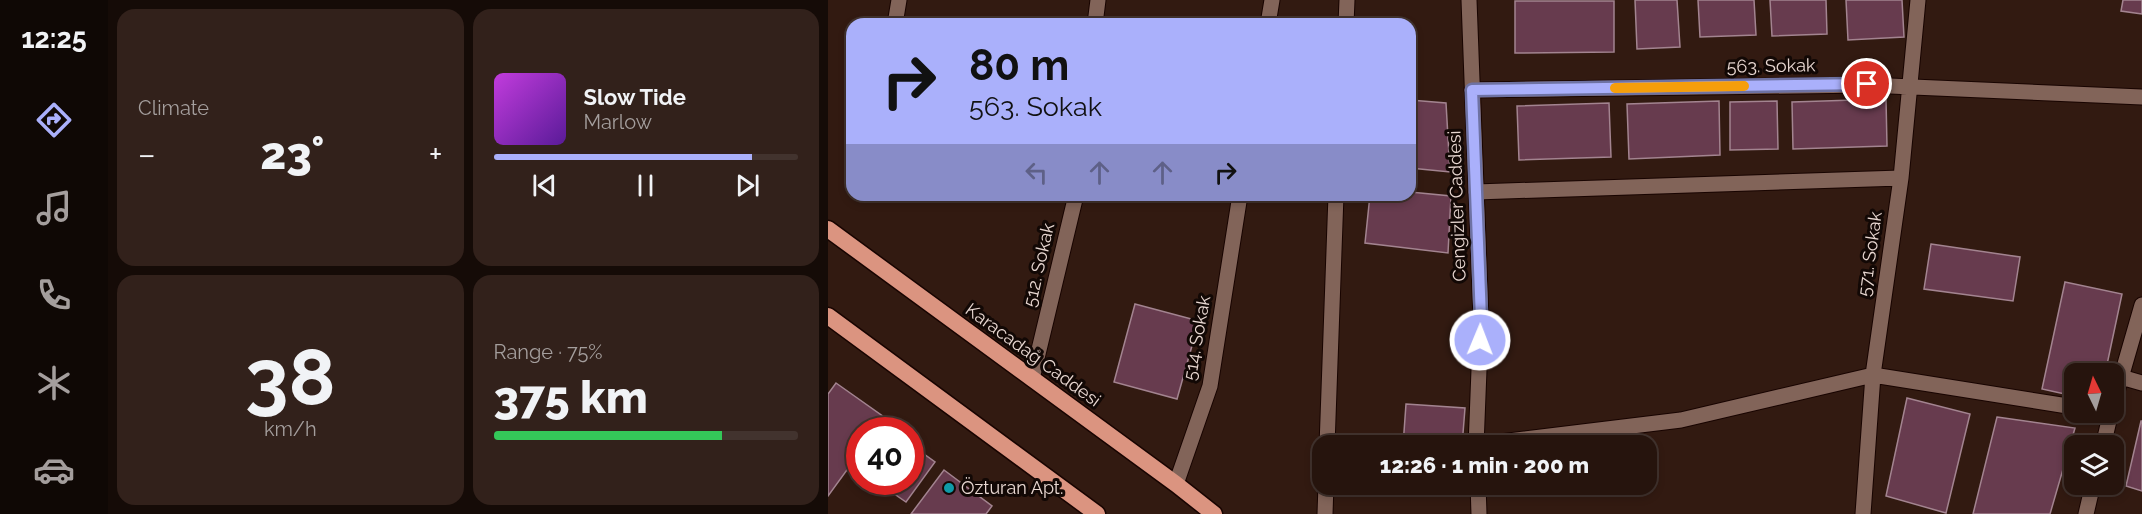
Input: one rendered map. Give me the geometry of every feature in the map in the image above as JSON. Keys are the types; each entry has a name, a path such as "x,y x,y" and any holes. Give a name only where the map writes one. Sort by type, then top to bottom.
{"highway":[{"name":"Karacadağ Caddesi","path":"828,229 1214,514"},
{"path":"828,316 1097,514"}],"street":[{"path":"896,18 899,0"},
{"path":"1096,18 1098,0"},
{"path":"1269,18 1272,0"},
{"path":"1346,18 1347,0"},
{"name":"Cengizler Caddesi","path":"1468,0 1481,319 1476,435"},
{"name":"571. Sokak","path":"1863,514 1873,375 1901,178 1918,0"},
{"name":"563. Sokak","path":"1472,90 1867,84 2142,97"},
{"path":"1476,192 1901,178"},
{"name":"512. Sokak","path":"1032,379 1075,201"},
{"name":"514. Sokak","path":"1176,484 1210,386 1239,201"},
{"path":"1327,435 1336,201"},
{"path":"2124,367 2142,306"},
{"path":"1558,435 1681,420 1873,375 2064,405"},
{"path":"2124,378 2142,383"},
{"path":"1325,514 1326,495"},
{"path":"1478,495 1479,514"},
{"path":"2086,514 2090,495"}],"building":[{"path":"1635,0 1677,0 1680,47 1637,49"},
{"path":"1698,0 1754,0 1756,35 1700,37"},
{"path":"1770,0 1826,0 1827,34 1772,36"},
{"path":"1846,0 1902,0 1904,37 1848,40"},
{"path":"2123,0 2142,0 2142,14 2121,11"},
{"path":"1515,1 1614,1 1614,52 1515,53"},
{"path":"1886,99 1887,146 1793,149 1792,102"},
{"path":"1416,100 1446,103 1450,172 1416,169"},
{"path":"1719,101 1720,155 1629,159 1627,104"},
{"path":"1777,101 1778,149 1730,150 1730,102"},
{"path":"1609,103 1611,157 1519,160 1517,106"},
{"path":"1416,193 1451,196 1448,253 1365,243 1369,201 1416,201"},
{"path":"1931,244 2020,257 2013,301 1924,289"},
{"path":"2065,282 2122,294 2107,363 2064,363 2064,394 2042,389"},
{"path":"1135,304 1199,321 1177,399 1114,382"},
{"path":"836,383 884,417 846,417 846,471 828,496 828,394"},
{"path":"1907,398 1970,414 1946,513 1886,496"},
{"path":"1406,404 1465,408 1463,435 1404,435"},
{"path":"1997,417 2075,428 2073,435 2064,435 2064,466 2050,514 1973,514"},
{"path":"2142,421 2142,491 2126,486"},
{"path":"924,454 935,462 924,477"},
{"name":"Özturan Apt.","path":"944,470 992,506 986,514 911,514"},
{"path":"896,495 911,495 906,502"}],"slow traffic":[{"path":"1615,88 1744,86"}],"place":[{"name":"Özturan Apt.","path":"949,488"}],"route":[{"path":"1480,340 1472,90 1867,84"}]}
